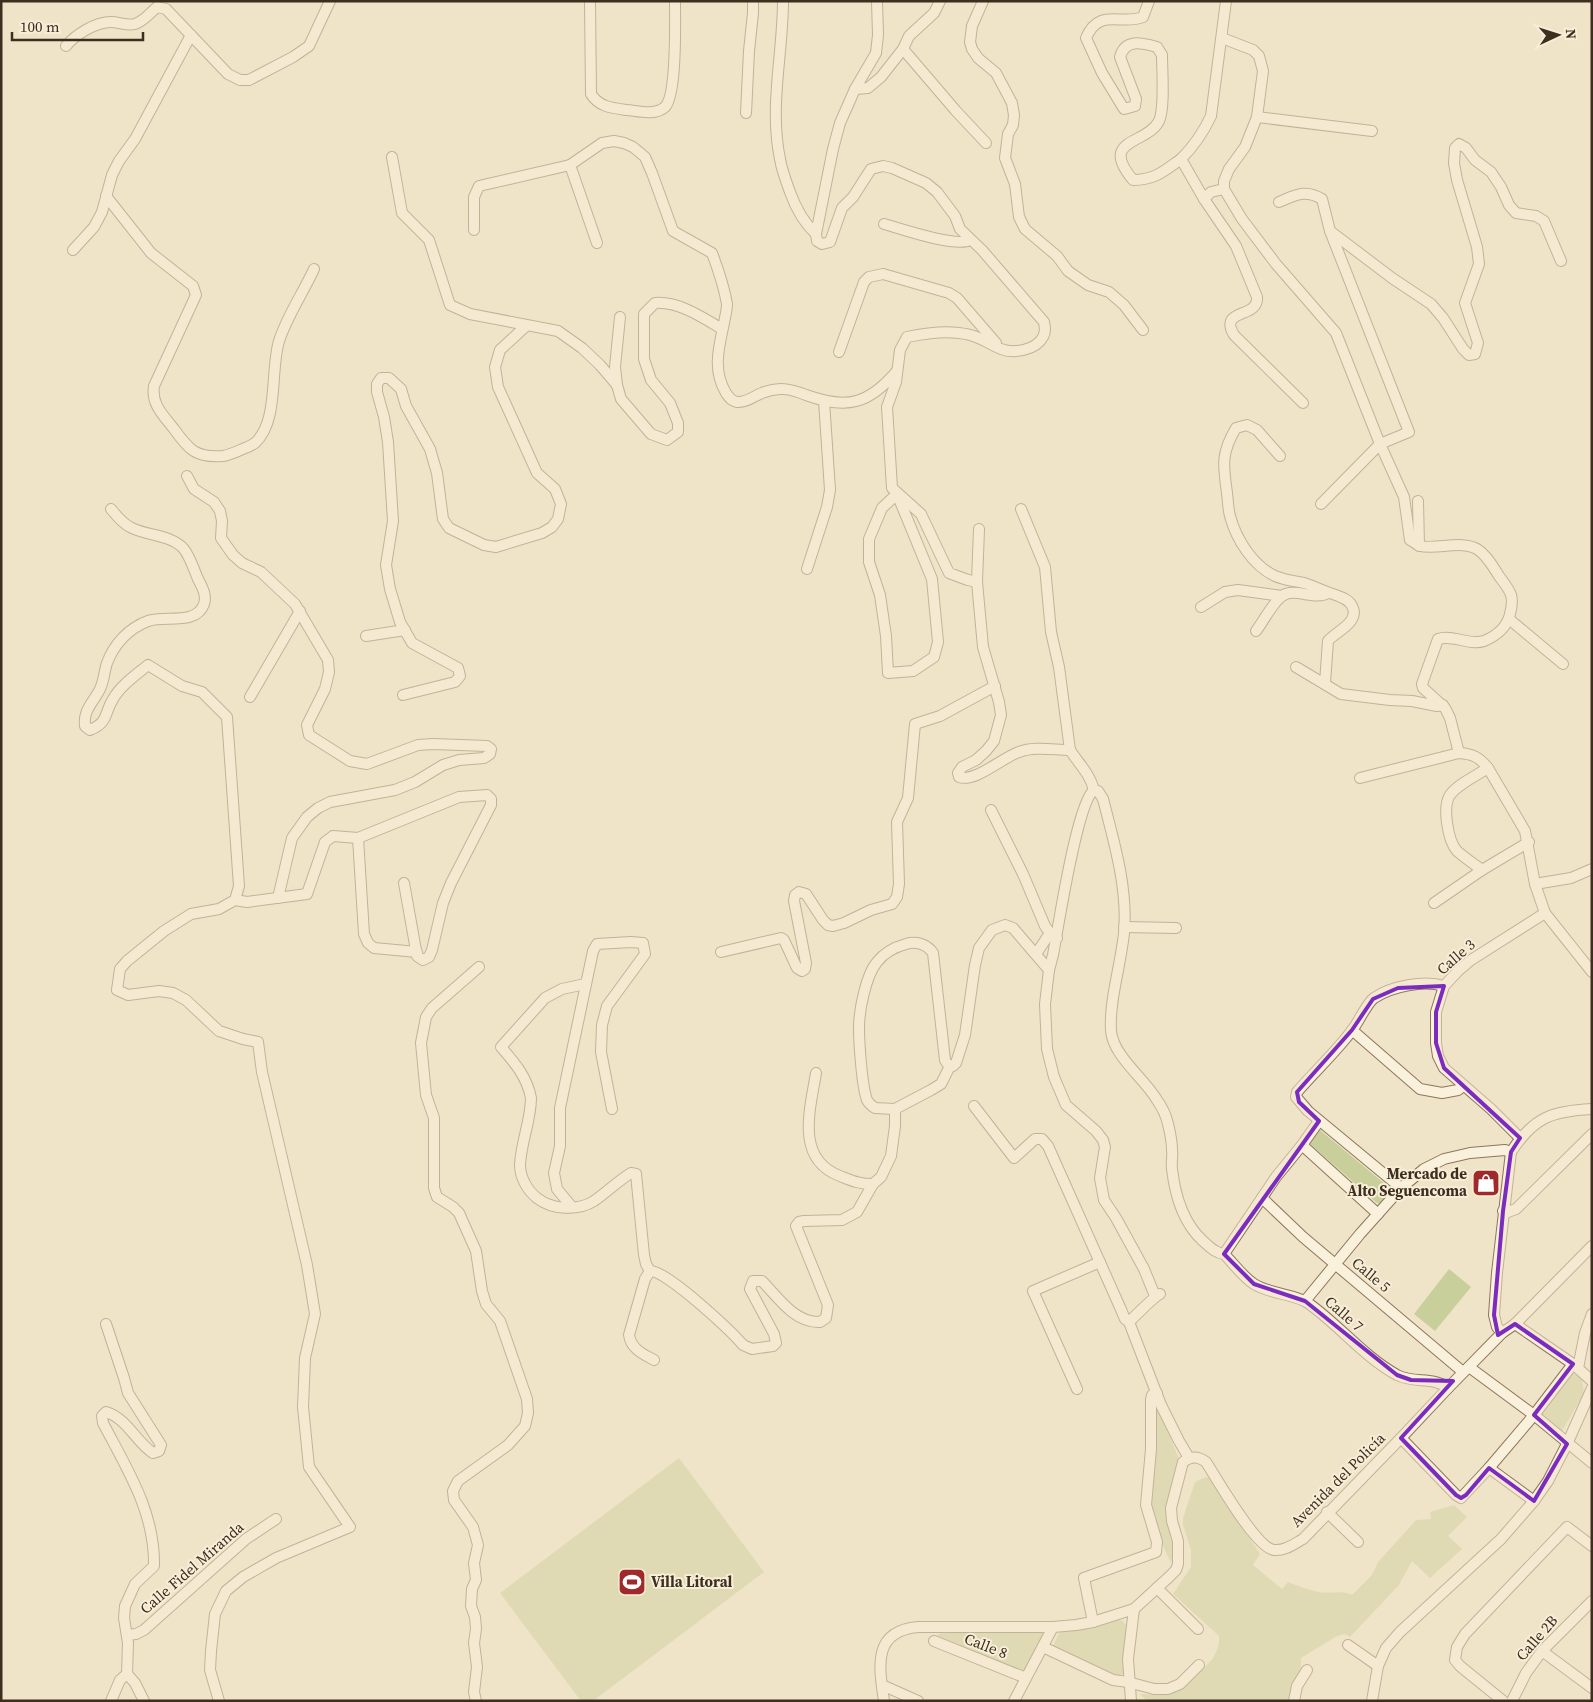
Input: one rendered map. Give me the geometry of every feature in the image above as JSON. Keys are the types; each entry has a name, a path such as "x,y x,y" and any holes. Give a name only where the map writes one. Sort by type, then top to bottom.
{"street":[{"path":"66,46 73,38 95,26 110,22 133,25 143,20 157,7 166,8 228,74 240,80 249,80 293,57 309,46 330,1"},
{"path":"590,1 591,94 600,105 649,112 666,106 671,94 675,1"},
{"path":"746,113 753,1"},
{"path":"783,1 776,104 777,138 780,159 799,214 806,225 816,234"},
{"path":"877,1 878,35 876,53 855,89 840,123 816,234 817,241 822,244 830,242 842,208 853,197 871,169 883,166 892,168 926,183 937,192 955,216 960,229 982,250 1044,322 1045,330 1043,337 1036,345 1028,349 1013,351 1002,349 986,340 965,334 928,333 908,337 900,350 896,382 887,407 891,482 892,488 897,494 932,579 938,642 934,657 913,671 888,672 886,636 880,595 869,562 869,540 882,508 897,494"},
{"path":"855,89 863,89 872,85 881,77 903,49 909,36 934,13 940,1"},
{"path":"991,1 988,5 982,4 972,26 970,42 978,58 996,73 1012,103 1013,124 1008,134 1005,158 1015,184 1019,218 1025,229 1057,256 1068,271 1088,285 1109,292 1124,305 1143,330"},
{"path":"1149,1 1143,17 1136,20 1115,18 1097,22 1090,29 1086,38 1102,72 1124,109 1135,106 1136,99 1120,57 1122,50 1126,45 1139,42 1157,47 1162,55 1162,111 1159,121 1153,129 1126,145 1121,153 1123,168 1133,180 1148,180 1161,174 1181,159 1204,132 1211,116 1226,1"},
{"path":"73,250 94,227 102,212 112,175 119,161 135,139 192,35"},
{"path":"1222,38 1253,50 1259,56 1264,71 1257,117 1245,147 1229,169 1224,181 1224,189 1242,219 1276,264 1336,333 1380,444 1404,497 1410,540 1419,546 1467,546 1477,549 1486,556 1512,594 1513,603 1509,619 1497,634 1484,641 1467,641 1446,637 1438,639 1422,684 1423,688 1443,705 1450,718 1459,753"},
{"path":"903,49 986,143"},
{"path":"1257,117 1372,132"},
{"path":"474,230 474,197 479,186 570,165 602,143 614,141 633,147 645,157 673,231 712,252 727,306 716,364 730,399 738,402 780,388 793,390 824,401 844,403 864,400 887,383 898,371"},
{"path":"1330,231 1392,278 1431,304 1469,355 1475,354 1478,343 1465,303 1479,264 1477,247 1457,180 1454,162 1455,148 1459,144 1466,148 1474,160 1490,172 1501,187 1509,205 1516,213 1536,216 1544,221 1561,260"},
{"path":"392,157 402,213 429,240 450,305 470,314 558,331 582,348 617,385"},
{"path":"1181,159 1204,199 1236,246 1257,297 1258,301 1254,308 1233,318 1230,328 1234,335 1303,403"},
{"path":"570,165 597,243"},
{"path":"1204,199 1210,192 1224,189"},
{"path":"1279,202 1300,193 1312,193 1322,199 1330,231 1409,432 1380,444 1322,504"},
{"path":"106,196 130,229 151,253 196,290 196,295 154,386 152,395 156,405 187,447 198,453 211,456 226,456 241,450 255,443 268,423 272,400 273,374 279,341 314,269"},
{"path":"884,224 951,242 965,243 970,240"},
{"path":"839,352 864,282 869,277 883,274 949,293 957,298 1002,349"},
{"path":"620,317 615,367 621,399 651,434 667,440 678,432 678,424 670,403 651,380 644,359 644,314 654,303 666,302 697,314 722,328"},
{"path":"403,695 455,682 460,676 458,668 412,642 400,622 390,589 386,565 393,521 390,466 388,442 377,384 381,378 389,378 401,389 406,406 430,449 437,473 443,519 449,528 484,545 496,547 542,533 552,528 558,519 561,504 555,489 537,474 498,387 495,368 500,350 526,326"},
{"path":"807,569 827,507 830,490 824,401"},
{"path":"1280,456 1257,430 1248,426 1236,428 1228,441 1223,460 1229,516 1247,552 1258,565 1274,576 1303,583 1328,592 1348,601 1352,606 1354,611 1346,626 1328,641 1325,683"},
{"path":"187,476 194,489 214,502 220,511 222,522 221,538 233,555 242,563 261,572 295,604 328,660 329,672 325,689 307,725 309,736 350,761 367,764 418,745 487,746 491,749 490,754 484,758 459,760 443,765 415,782 395,790 330,802 318,808 307,816 292,838 278,898"},
{"path":"897,494 921,514 949,573 977,582"},
{"path":"1418,501 1419,546"},
{"path":"111,509 130,527 173,541 184,549 204,592 204,604 199,612 188,618 150,621 131,630 113,648 106,665 103,683 85,712 84,726 90,730 100,726 107,715 112,699 129,681 148,666 182,686 202,692 227,718 239,886 235,900 219,910 191,914 164,931 127,960 120,969 118,990 128,995 158,991 173,993 186,1000 219,1031 258,1042 262,1072 307,1265 315,1314 305,1358 303,1407 309,1467 350,1527 276,1558 226,1591 215,1614 211,1651 210,1670 219,1701"},
{"path":"979,529 977,582 983,647 995,686 1001,715 994,741 976,760 962,767 958,773 960,777 970,778 1020,751 1033,749 1070,750 1059,668 1051,632 1045,567 1021,509"},
{"path":"1201,607 1225,592 1238,590 1282,596 1292,593 1325,595 1328,592"},
{"path":"1256,632 1282,596"},
{"path":"250,696 300,611"},
{"path":"1509,619 1563,664"},
{"path":"366,636 405,630"},
{"path":"1296,667 1342,694 1412,701 1437,706 1443,705"},
{"path":"721,952 781,938 784,940 797,968 802,972 805,969 806,963 794,901 795,895 799,892 806,894 823,920 833,926 844,923 871,910 892,904 897,897 899,884 897,822 908,798 915,724 940,716 995,686"},
{"name":"Calle 7","path":"1070,750 1091,778 1094,790 1098,791 1103,799 1123,889 1124,927 1111,1032 1114,1042 1124,1059 1157,1099 1164,1112 1172,1149 1172,1168 1183,1214 1188,1224 1196,1235 1217,1253 1224,1254 1254,1284 1305,1301 1328,1318 1371,1356 1398,1375 1411,1380 1437,1382 1448,1388"},
{"path":"1360,778 1459,753 1474,755 1480,759 1488,768 1525,831 1529,842 1535,884 1545,913 1592,972"},
{"path":"1482,870 1456,850 1452,843 1446,804 1450,795 1488,768"},
{"path":"1094,790 1091,792 1084,808 1072,851 1054,936 1044,1004 1045,1023 1047,1049 1054,1076 1066,1105 1096,1131 1103,1140 1105,1147 1100,1178 1104,1200 1116,1218 1158,1295 1130,1322"},
{"path":"235,900 246,902 307,894 325,842 333,836 358,838 459,796 487,795 491,799 491,806 461,863 443,903 429,957 423,960 417,956 404,883"},
{"path":"991,810 1046,926 1054,936"},
{"path":"358,838 364,934 368,943 374,948 417,952"},
{"path":"1434,903 1482,870 1529,842"},
{"path":"1535,884 1571,878 1592,869"},
{"name":"Calle 3","path":"1520,1138 1491,1109 1444,1068 1438,1056 1436,1043 1436,1012 1444,986 1471,960 1545,913"},
{"path":"950,1066 945,1060 933,952 926,945 911,943 884,954 876,962 870,974 859,1027 868,1100 876,1108 895,1109 942,1084 950,1066 956,1063 964,1035 974,965 979,948 992,930 1001,925 1009,926 1017,932 1049,970"},
{"path":"1124,927 1176,928"},
{"path":"1036,954 1054,936"},
{"path":"572,1207 557,1189 554,1173 560,1146 560,1108 593,951 597,944 643,943 645,954 607,1006 602,1025 601,1052 612,1109"},
{"path":"476,1701 474,1692 477,1667 474,1643 476,1629 475,1617 471,1606 472,1589 476,1580 474,1563 478,1545 473,1527 454,1500 454,1491 458,1481 508,1446 525,1426 528,1412 527,1399 500,1321 486,1304 482,1291 476,1251 459,1213 453,1206 438,1197 434,1188 434,1118 426,1095 421,1043 426,1018 432,1008 479,967"},
{"path":"585,984 562,989 545,998 501,1047 518,1066 529,1086 531,1098 520,1167 522,1176 529,1192 543,1202 554,1207 572,1207 593,1201 624,1177 631,1173 636,1174 644,1255 650,1271"},
{"path":"1401,1188 1319,1121 1299,1102 1296,1097 1297,1092 1352,1030 1373,998 1405,987 1430,984 1444,986"},
{"path":"1352,1030 1420,1089 1442,1093 1458,1090 1463,1086"},
{"path":"816,1073 808,1128 812,1149 816,1157 820,1163 836,1175 858,1184 874,1184"},
{"path":"884,1701 880,1658 883,1646 898,1631 918,1627 1053,1627 1093,1622 1134,1609 1176,1570 1178,1564 1178,1541 1172,1521 1171,1508 1183,1462 1189,1458 1157,1393 1130,1322 1125,1319 1045,1141 1039,1138 1035,1140 1014,1158 974,1106"},
{"path":"650,1271 655,1270 701,1304 742,1345 752,1349 773,1346 776,1343 774,1334 750,1289 753,1281 762,1280 785,1307 805,1319 814,1322 823,1320 828,1314 828,1305 796,1226 799,1222 804,1221 842,1220 857,1212 874,1184 881,1177 891,1156 895,1109"},
{"path":"1502,1332 1497,1327 1494,1315 1503,1211 1511,1152 1520,1138 1531,1127 1548,1116 1568,1110 1592,1109"},
{"path":"1224,1254 1276,1177 1319,1121"},
{"path":"1503,1211 1508,1212 1516,1209 1592,1134"},
{"path":"1302,1145 1378,1214"},
{"path":"1305,1301 1401,1188 1424,1169 1444,1160 1470,1153 1505,1150 1511,1152"},
{"name":"Calle 5","path":"1262,1198 1335,1264 1466,1370 1534,1415 1592,1463"},
{"name":"Avenida del Policía","path":"1189,1458 1198,1457 1206,1462 1241,1516 1264,1546 1273,1550 1292,1546 1302,1539 1502,1332 1515,1324 1592,1246"},
{"path":"1077,1389 1033,1291 1100,1262"},
{"path":"650,1271 645,1279 629,1335 631,1344 635,1349 654,1360"},
{"path":"1401,1438 1461,1498 1489,1468 1575,1366 1592,1314"},
{"path":"106,1324 128,1393 160,1445 159,1451 153,1453 147,1449 117,1416 106,1412 102,1416 103,1423 134,1482 150,1522 154,1566 135,1584 125,1606 128,1643 127,1674 144,1701"},
{"path":"1515,1324 1575,1366 1592,1381"},
{"path":"1372,1701 1378,1666 1386,1648 1400,1632 1501,1539 1534,1501 1548,1480 1567,1444 1592,1388"},
{"path":"1093,1622 1084,1578 1156,1552 1158,1547 1156,1534 1146,1505 1151,1449 1151,1400 1152,1395 1157,1393"},
{"path":"1489,1468 1534,1501"},
{"path":"1327,1512 1358,1542"},
{"name":"Calle Fidel Miranda","path":"126,1635 136,1634 144,1630 246,1538 276,1519"},
{"path":"1503,1701 1460,1666 1455,1660 1457,1647 1465,1634 1568,1526 1592,1546"},
{"path":"1158,1588 1198,1629"},
{"name":"Calle 2B","path":"1512,1701 1526,1673 1542,1652 1592,1601"},
{"path":"1131,1701 1128,1682 1128,1659 1134,1609"},
{"path":"1014,1701 1053,1627"},
{"name":"Calle 8","path":"934,1641 1026,1678"},
{"path":"1348,1645 1378,1666"},
{"path":"1042,1647 1114,1680 1154,1689 1168,1689 1180,1684 1199,1665"},
{"path":"1542,1652 1592,1688"},
{"path":"1294,1701 1297,1686 1308,1670"},
{"path":"111,1701 120,1680 127,1674"},
{"path":"882,1685 918,1701"}],"highlighted area":[{"path":"1444,986 1436,1012 1436,1043 1444,1068 1520,1138 1511,1152 1503,1211 1494,1315 1498,1335 1515,1324 1573,1364 1534,1415 1567,1444 1534,1501 1489,1468 1466,1495 1461,1498 1456,1495 1401,1438 1453,1381 1411,1380 1397,1375 1305,1301 1254,1284 1224,1254 1319,1121 1299,1102 1297,1092 1352,1030 1373,999 1398,988"}],"green space":[{"path":"1320,1130 1391,1189 1391,1193 1381,1204 1377,1203 1309,1143 1315,1131"},
{"path":"1449,1269 1471,1287 1435,1331 1414,1314"},
{"path":"1571,1372 1582,1378 1584,1393 1562,1431 1539,1413"},
{"path":"1155,1401 1179,1459 1168,1497 1167,1518 1173,1536 1171,1563 1151,1515 1150,1498"},
{"name":"Villa Litoral","path":"679,1458 764,1572 593,1701 581,1701 500,1593"},
{"path":"1206,1477 1210,1478 1260,1554 1253,1565 1282,1589 1288,1582 1319,1592 1352,1595 1372,1575 1378,1562 1416,1520 1431,1519 1430,1512 1454,1505 1467,1517 1448,1536 1462,1549 1430,1578 1412,1561 1399,1585 1350,1637 1345,1634 1337,1636 1301,1658 1301,1677 1294,1701 1147,1701 1140,1694 1165,1695 1178,1689 1210,1662 1218,1647 1219,1636 1173,1594 1191,1567 1191,1550 1183,1525 1183,1518 1195,1482"},
{"path":"1117,1619 1123,1621 1129,1630 1125,1673 1119,1676 1053,1646 1059,1633 1062,1631 1072,1631"},
{"path":"1045,1632 1027,1670 1021,1671 936,1636 941,1633"}],"place":[{"name":"Mercado de Alto Seguencoma","path":"1486,1183"},
{"name":"Villa Litoral","path":"632,1582"}]}
